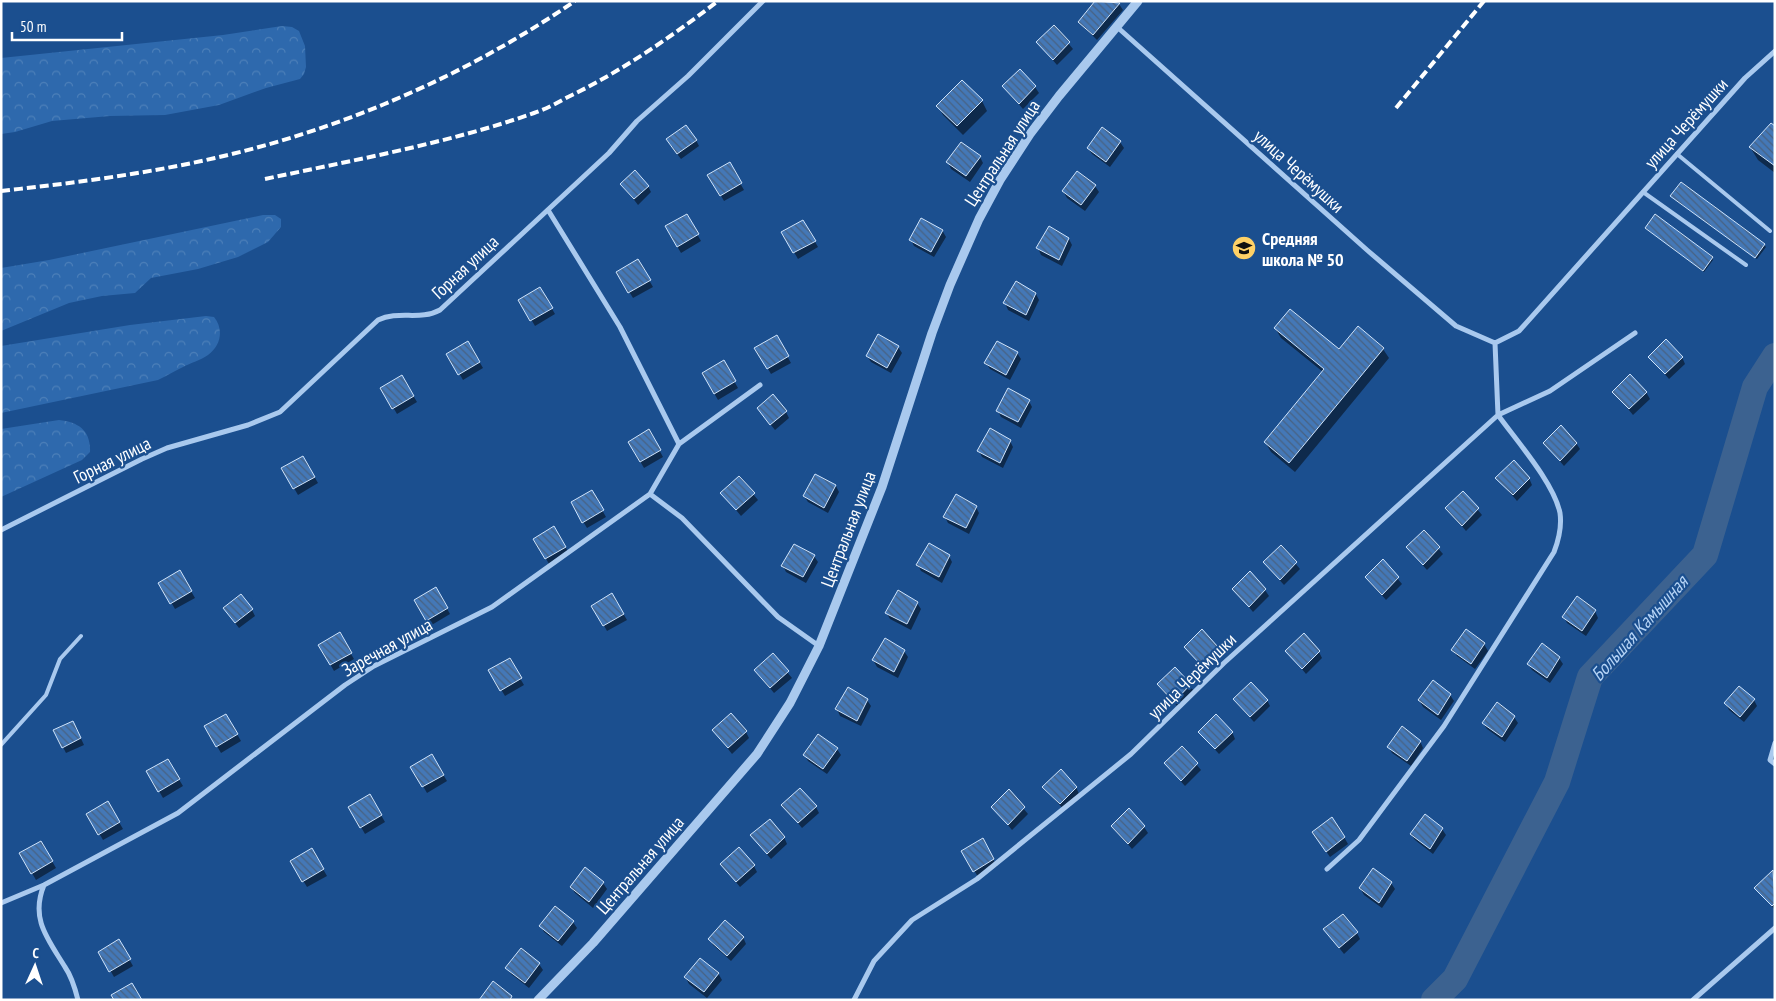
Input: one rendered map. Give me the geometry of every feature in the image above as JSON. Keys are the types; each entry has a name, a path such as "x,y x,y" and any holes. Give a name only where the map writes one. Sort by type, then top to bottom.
{"street":[{"name":"Горная улица","path":"1,530 166,448 248,425 280,412 378,320 389,315 414,316 432,314 440,310 609,153 637,121 688,76 763,1"},
{"name":"Центральная улица","path":"538,1000 593,944 756,754 790,703 819,646 882,487 932,333 974,228 1000,180 1030,134 1138,1"},
{"name":"улица Черёмушки","path":"1116,26 1367,250 1456,326 1495,343 1519,331 1744,78 1775,51"},
{"path":"548,210 620,327 679,444"},
{"name":"улица Черёмушки","path":"854,1000 874,961 912,920 977,879 1131,754 1224,663 1498,415 1550,391 1634,333"},
{"path":"1327,869 1359,840 1444,726 1554,552 1560,534 1560,513 1545,480 1498,415 1495,343"},
{"name":"Заречная улица","path":"1,903 44,885 178,813 345,685 374,666 492,607 650,494 679,444 760,385"},
{"path":"650,494 682,518 778,617 819,646"},
{"path":"1775,744 1770,760 1775,764"},
{"path":"44,885 38,899 38,913 42,929 72,979 78,1000"},
{"path":"1693,1000 1775,928"}],"lane":[{"path":"1677,154 1770,231"},
{"path":"1643,192 1746,266"},
{"path":"1,745 46,695 60,659 82,636"}],"green space":[{"path":"282,26 292,27 299,31 305,46 306,67 300,79 266,88 219,105 165,115 110,116 52,121 15,132 1,134 1,58 223,35"},
{"path":"263,215 275,215 281,219 281,227 268,242 238,257 198,269 151,278 135,293 102,296 69,303 1,331 1,268 49,260"},
{"path":"206,316 214,317 219,327 220,337 216,347 205,357 158,380 1,413 1,346 130,325"},
{"path":"59,420 78,425 86,433 90,452 82,460 1,497 1,429"}],"building":[{"path":"1095,1 1120,3 1093,35 1078,22"},
{"path":"1054,25 1070,42 1053,60 1036,42"},
{"path":"1020,69 1036,86 1019,104 1002,86"},
{"path":"962,80 983,100 957,126 936,106"},
{"path":"1771,123 1775,126 1775,166 1749,147"},
{"path":"686,125 697,140 677,154 666,139"},
{"path":"1102,127 1121,141 1106,162 1087,148"},
{"path":"961,142 981,156 966,176 946,162"},
{"path":"730,162 742,183 720,196 707,175"},
{"path":"635,170 649,186 634,199 620,184"},
{"path":"1077,171 1096,185 1081,205 1062,191"},
{"path":"1681,182 1765,244 1755,258 1670,196"},
{"path":"687,214 699,234 677,247 665,226"},
{"path":"1655,214 1713,257 1703,271 1645,228"},
{"path":"921,218 943,230 931,252 909,240"},
{"path":"803,220 816,241 793,253 781,232"},
{"path":"1049,226 1069,238 1059,260 1036,248"},
{"path":"638,259 651,280 628,293 616,272"},
{"path":"1016,281 1036,293 1026,315 1003,303"},
{"path":"540,287 553,308 530,321 518,300"},
{"name":"Средняя школа № 50","path":"1290,309 1339,349 1358,326 1384,348 1289,463 1264,442 1324,369 1274,328"},
{"path":"878,334 899,346 887,368 866,356"},
{"path":"777,335 789,356 767,369 754,348"},
{"path":"1666,339 1683,357 1665,374 1648,357"},
{"path":"468,341 480,362 458,375 446,354"},
{"path":"997,341 1018,352 1006,375 984,363"},
{"path":"724,360 736,381 714,394 702,373"},
{"path":"1630,374 1647,392 1629,409 1612,392"},
{"path":"402,375 414,396 392,409 380,388"},
{"path":"1008,388 1030,400 1018,422 996,411"},
{"path":"773,394 787,411 770,425 757,408"},
{"path":"1561,425 1577,443 1560,461 1543,443"},
{"path":"990,428 1011,440 1000,463 977,451"},
{"path":"649,429 661,450 640,462 628,442"},
{"path":"303,456 315,477 293,489 281,468"},
{"path":"1514,460 1530,478 1513,495 1495,478"},
{"path":"815,474 836,485 824,508 803,496"},
{"path":"739,476 755,493 736,510 720,493"},
{"path":"592,490 604,510 582,523 571,502"},
{"path":"1463,491 1479,508 1462,526 1445,508"},
{"path":"956,494 977,506 966,528 943,517"},
{"path":"554,526 566,547 545,559 533,539"},
{"path":"1424,530 1440,547 1423,565 1406,547"},
{"path":"929,543 950,555 939,577 916,565"},
{"path":"794,544 815,555 803,577 781,566"},
{"path":"1281,545 1297,562 1280,580 1263,562"},
{"path":"1383,559 1399,577 1382,595 1365,577"},
{"path":"180,570 192,591 170,604 158,583"},
{"path":"1250,571 1266,589 1249,607 1232,589"},
{"path":"436,587 448,608 426,621 414,600"},
{"path":"898,590 918,602 907,624 885,613"},
{"path":"612,593 624,614 603,626 591,606"},
{"path":"241,594 253,609 235,623 223,608"},
{"path":"1577,596 1596,610 1582,631 1562,617"},
{"path":"1202,629 1218,647 1201,665 1184,647"},
{"path":"1466,629 1485,643 1471,664 1451,650"},
{"path":"340,632 352,653 330,665 318,645"},
{"path":"1304,633 1320,651 1302,669 1285,651"},
{"path":"885,638 905,650 894,672 872,660"},
{"path":"1542,643 1560,657 1547,678 1527,664"},
{"path":"773,653 789,671 770,688 754,670"},
{"path":"510,658 522,678 500,691 488,670"},
{"path":"1175,667 1191,684 1174,702 1157,684"},
{"path":"1433,680 1451,694 1438,715 1418,700"},
{"path":"1251,682 1268,700 1250,717 1233,699"},
{"path":"1739,686 1755,699 1740,717 1724,703"},
{"path":"848,687 868,699 857,721 835,709"},
{"path":"1497,702 1515,716 1502,737 1482,723"},
{"path":"731,713 747,731 728,748 712,730"},
{"path":"226,714 238,734 216,747 204,726"},
{"path":"1216,714 1233,732 1215,749 1198,732"},
{"path":"73,721 81,738 62,748 53,730"},
{"path":"1402,726 1421,741 1407,761 1387,747"},
{"path":"818,734 838,748 823,769 803,755"},
{"path":"1182,746 1198,763 1181,781 1164,763"},
{"path":"432,754 444,775 422,787 410,767"},
{"path":"168,759 180,779 158,792 146,771"},
{"path":"1061,769 1077,787 1060,804 1042,787"},
{"path":"800,788 817,806 798,823 781,805"},
{"path":"1009,789 1025,807 1008,825 991,807"},
{"path":"370,794 382,815 360,828 348,807"},
{"path":"108,801 120,822 98,835 86,814"},
{"path":"1129,808 1145,826 1128,844 1111,826"},
{"path":"1425,814 1443,828 1430,849 1410,834"},
{"path":"1332,817 1345,837 1326,852 1312,832"},
{"path":"770,819 785,837 767,854 750,835"},
{"path":"983,838 994,859 973,872 961,851"},
{"path":"41,841 53,861 31,874 19,853"},
{"path":"739,847 755,865 736,882 720,864"},
{"path":"312,848 324,869 302,882 290,861"},
{"path":"585,867 604,882 589,902 570,887"},
{"path":"1373,868 1392,882 1379,903 1359,888"},
{"path":"1773,870 1775,903 1772,906 1754,888"},
{"path":"555,906 574,921 558,941 539,926"},
{"path":"1343,914 1358,932 1339,948 1323,929"},
{"path":"725,920 744,937 727,956 708,939"},
{"path":"119,939 131,959 109,972 98,952"},
{"path":"521,948 540,963 525,983 505,968"},
{"path":"700,958 719,973 704,992 684,977"},
{"path":"493,981 512,996 510,1000 479,1000"},
{"path":"132,983 142,1000 114,1000 111,995"}],"waterway":[{"name":"Большая Камышная","path":"1434,1000 1455,979 1557,782 1590,677 1705,555 1755,387 1775,356"}],"railway":[{"path":"1,191 162,169 215,158 310,132 357,115 447,76 534,28 575,1"},
{"path":"265,179 435,142 502,124 551,106 627,65 718,1"},
{"path":"1396,108 1484,1"}],"place":[{"name":"Средняя школа № 50","path":"1244,248"}]}
